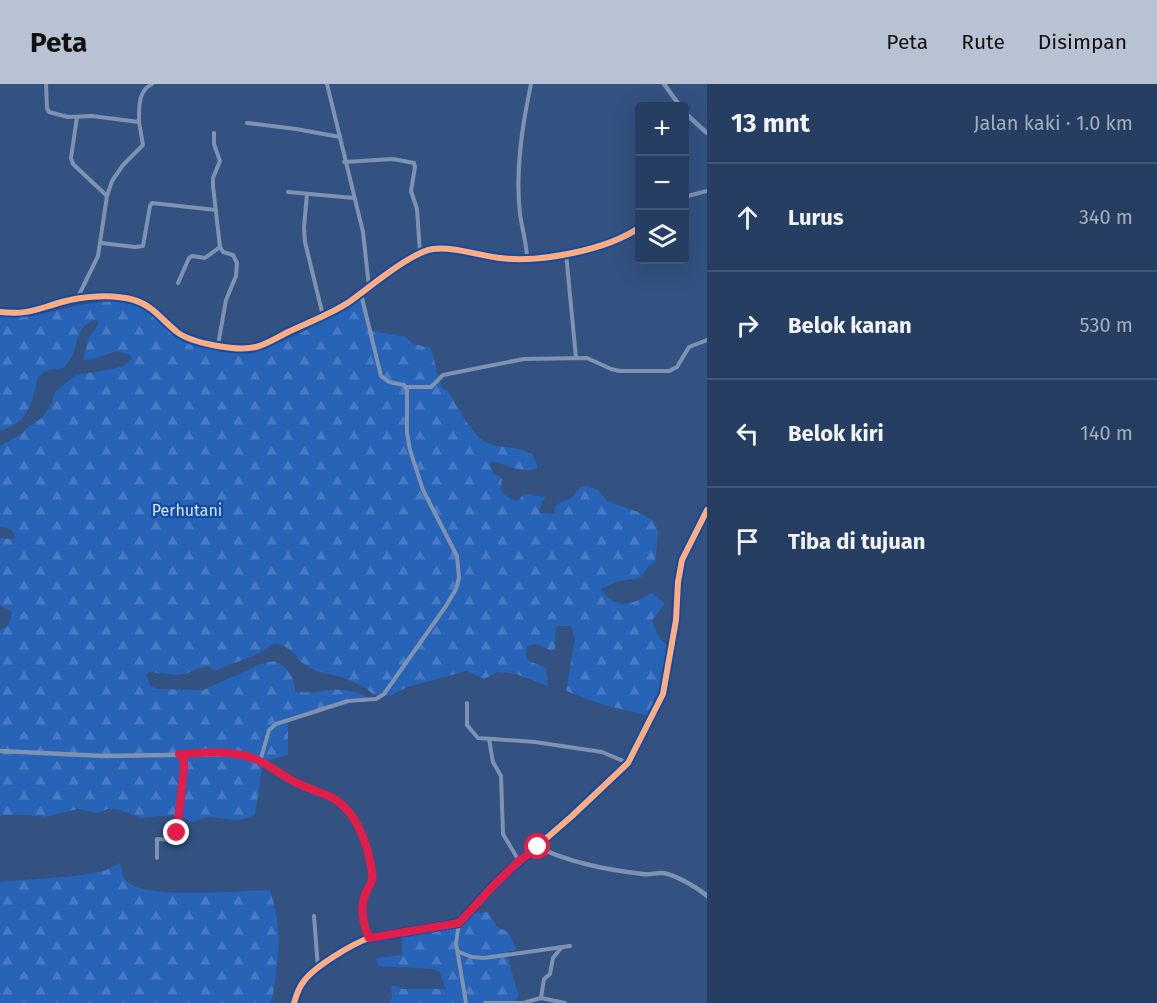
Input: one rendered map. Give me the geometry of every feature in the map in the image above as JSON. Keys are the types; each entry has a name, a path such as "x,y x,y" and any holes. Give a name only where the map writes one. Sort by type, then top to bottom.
{"street":[{"path":"46,84 48,111 60,115 92,116 139,122"},
{"path":"77,299 96,262 101,243 107,196 117,173 143,145 139,106 143,90 152,84"},
{"path":"327,84 344,162 363,232 369,286"},
{"path":"527,260 527,246 520,217 519,192 522,134 531,84"},
{"path":"664,84 677,102"},
{"path":"77,117 71,158 73,164 107,196"},
{"path":"689,117 707,133"},
{"path":"247,123 340,137"},
{"path":"214,134 214,144 220,161 213,182 220,247 223,252 233,255 237,263 235,278 226,300 218,345"},
{"path":"344,162 393,159 414,163 411,191 417,209 420,253"},
{"path":"689,196 707,191"},
{"path":"288,192 354,198"},
{"path":"307,194 305,242 323,316"},
{"path":"101,243 143,246 152,203 216,210"},
{"path":"0,312 33,312 77,299 121,297 141,302 149,307 183,336 233,348 253,348 339,309 369,286 420,253 440,248 527,260 599,247 628,236 635,230"},
{"path":"178,283 189,258 192,256 205,258 220,247"},
{"path":"566,253 576,358"},
{"path":"361,294 381,376 389,382 406,387 431,387 443,375 520,359 590,359 620,371 669,371 677,367 689,347 707,340"},
{"path":"260,762 269,730 276,724 348,701 376,699 384,694 456,589 459,578 457,556 423,490 410,450 407,433 406,387"},
{"path":"294,1003 305,980 350,947 369,938 459,923 480,898 519,861 538,847 628,763 663,694 676,620 682,560 707,510"},
{"path":"467,703 467,721 476,737 535,742 602,752 628,763"},
{"path":"489,739 493,762 501,776 503,834 519,861"},
{"path":"0,751 67,756 236,754 260,762 299,784 333,799 352,816 364,843 372,875 371,884 363,903 365,926 369,938"},
{"path":"157,858 157,839 173,840 177,831 184,766 183,758 179,754"},
{"path":"538,847 557,856 610,869 645,875 665,873 695,886 707,896"},
{"path":"314,916 318,969"},
{"path":"459,923 456,943 467,1003"},
{"path":"453,925 458,931"},
{"path":"459,952 472,957 484,958 570,946"},
{"path":"541,998 544,980 550,974 553,958 561,948"},
{"path":"485,1003 523,1003 541,998 565,1003"}],"green space":[{"name":"Perhutani","path":"361,300 367,330 406,337 413,344 431,348 441,388 448,391 471,428 482,440 533,455 538,468 533,470 515,468 492,461 490,463 493,473 502,479 501,489 506,496 516,500 524,494 545,497 539,510 540,513 554,514 558,504 571,498 581,487 588,486 598,490 607,501 638,512 655,522 658,532 655,562 640,578 618,581 601,589 612,601 618,603 631,603 652,593 663,602 664,605 652,620 658,636 670,648 666,679 650,716 604,705 566,691 575,638 571,626 556,626 555,649 551,651 536,645 527,647 526,654 529,661 546,668 548,686 516,674 497,672 484,679 467,671 407,687 390,696 373,694 364,687 342,677 316,671 298,660 297,656 283,645 274,644 251,657 215,670 208,666 186,674 149,672 146,675 150,685 156,689 203,690 264,663 275,661 290,674 295,692 340,690 358,693 369,698 350,698 288,717 288,755 269,760 262,769 255,814 252,817 238,820 206,817 192,822 176,815 141,818 120,810 108,809 97,813 78,809 44,817 0,815 0,630 8,626 12,612 0,605 0,538 13,539 15,536 11,529 0,527 0,446 22,434 43,417 52,403 55,392 75,375 124,366 132,359 130,355 116,351 94,359 83,360 89,337 98,325 98,321 94,320 87,324 78,336 72,355 64,367 48,370 38,377 31,404 23,417 17,423 0,431 0,317 37,315 111,301 136,305 191,342 227,351 261,350 295,336"},
{"path":"120,863 125,880 142,889 177,893 270,890 277,919 279,943 273,996 270,1003 0,1003 0,882 74,876 104,871"},
{"path":"488,912 497,927 508,932 516,948 513,951 506,951 519,994 514,1003 389,1003 392,998 391,986 398,986 402,989 446,989 439,971 434,969 378,966 376,958 402,955 402,934 462,926 469,914"}],"cycle path":[{"path":"0,312 25,312 88,297 125,298 146,305 177,332 193,340 215,346 256,347 335,310 402,263 433,249 449,249 492,257 534,258 592,248 635,230"},
{"path":"294,1003 301,986 309,975 334,956 362,941 459,923 495,883 572,816 628,763 663,694 676,620 682,560 707,510"}],"route":[{"path":"177,833 184,766 183,758 179,754 216,753 244,756 333,799 352,816 363,839 370,865 371,884 363,898 363,916 369,938 459,923 480,898 519,861 538,847"}]}
